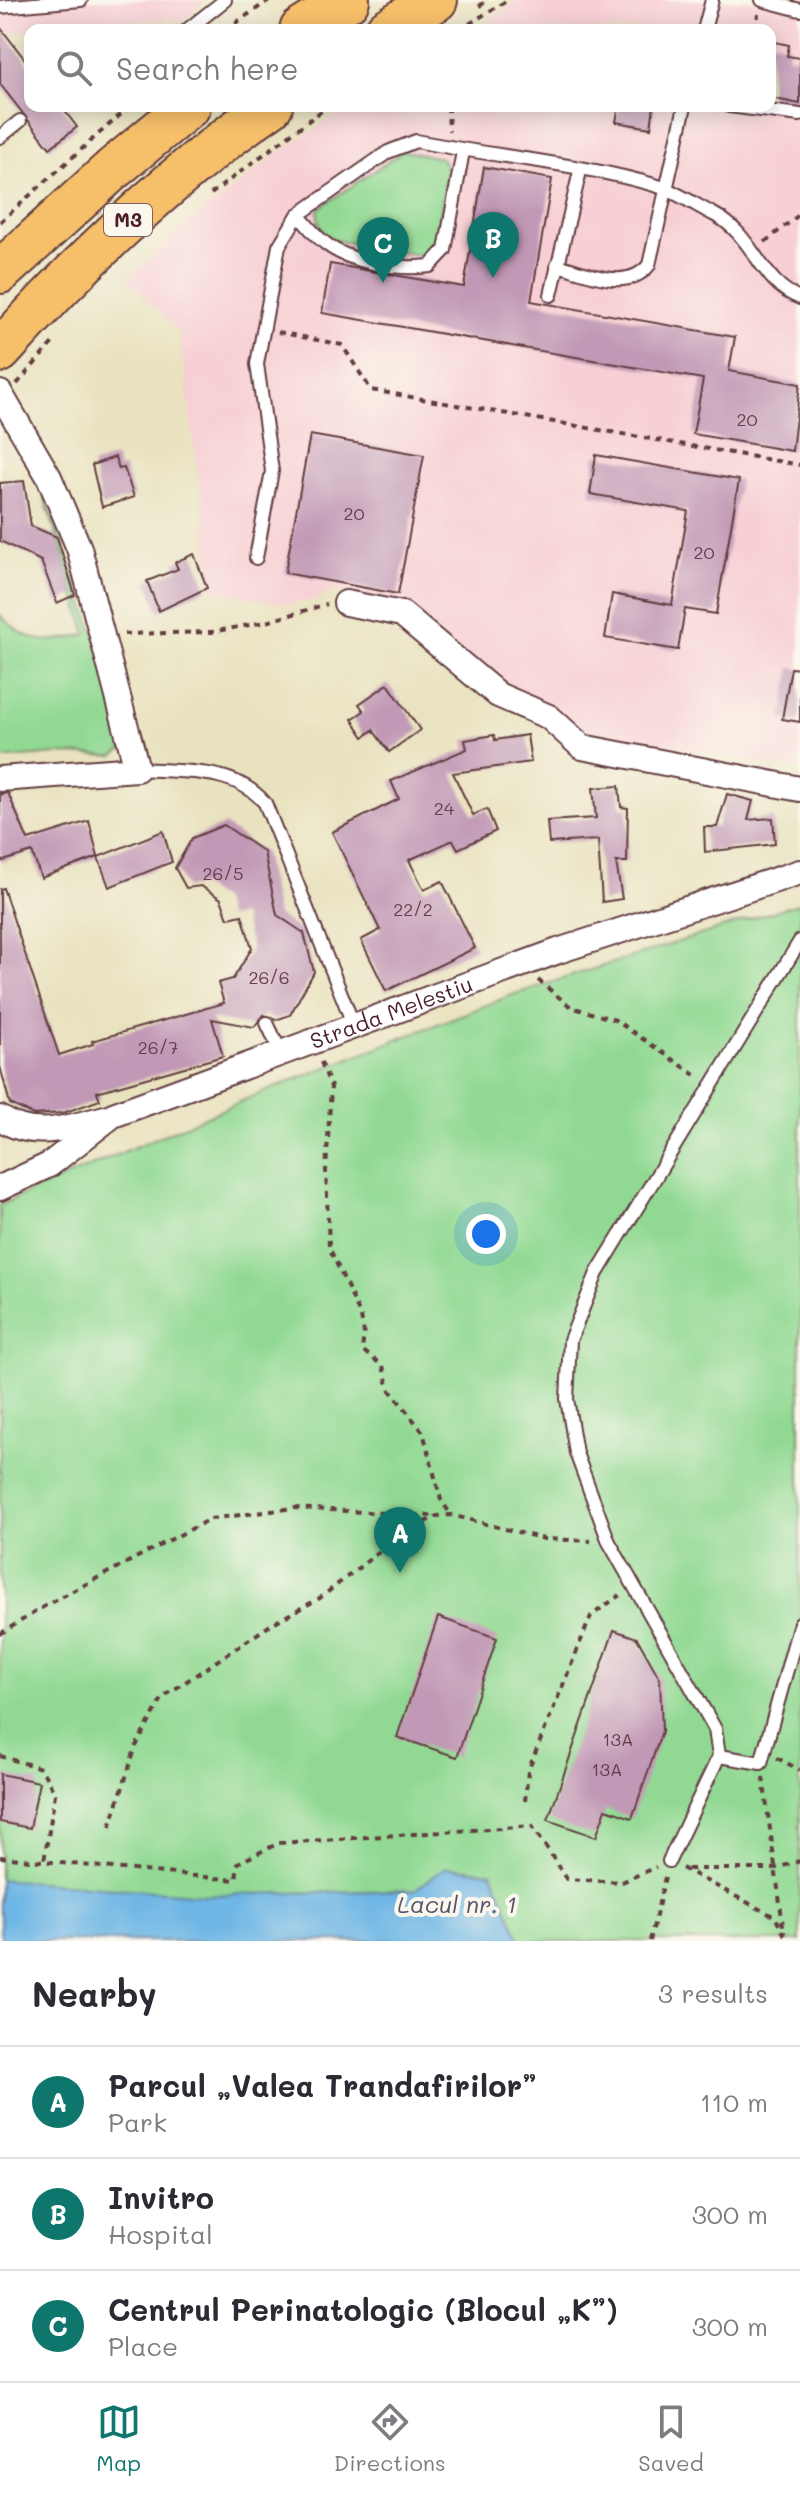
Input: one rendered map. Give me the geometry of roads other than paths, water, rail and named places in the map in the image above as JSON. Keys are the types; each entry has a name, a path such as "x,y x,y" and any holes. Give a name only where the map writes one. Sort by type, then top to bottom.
{"highway":[{"path":"310,24 348,0"},
{"path":"397,24 436,0"},
{"name":"M3","path":"0,272 102,178 182,112"},
{"name":"M3","path":"0,351 58,287 129,219 190,167 263,112"}],"street":[{"path":"0,779 137,769 79,548 49,477 2,396"},
{"path":"346,603 402,614 498,695 549,717 582,747 800,789"},
{"name":"Strada Melestiu","path":"0,1188 49,1165 113,1115 522,965 800,872"},
{"path":"0,1118 27,1131 43,1133 113,1115"}],"lane":[{"path":"0,7 81,0"},
{"path":"195,24 225,0"},
{"path":"706,24 712,0"},
{"path":"762,0 800,10"},
{"path":"557,265 622,280 644,272 649,265 683,112"},
{"path":"776,112 800,115"},
{"path":"0,137 20,121"},
{"path":"256,558 272,471 257,364 279,246 298,215 407,141 664,188 730,223 754,251 768,275 782,289 800,298"},
{"path":"298,215 324,243 338,252 370,261 430,266 445,250 463,151"},
{"path":"551,295 580,171"},
{"path":"137,769 228,777 251,786 265,803 354,1026"},
{"path":"669,1861 719,1756 715,1729 609,1542 576,1453 567,1399 570,1340 597,1273 800,941"},
{"path":"267,1023 282,1055"},
{"path":"719,1756 763,1758 800,1623"}],"water":[{"name":"Lacul nr. 1","path":"447,1867 492,1872 521,1941 0,1941 0,1879 204,1895 414,1890"}],"place":[{"name":"Invitro","path":"493,278"},
{"name":"Centrul Perinatologic (Blocul „K”)","path":"383,283"},
{"name":"Parcul „Valea Trandafirilor”","path":"400,1573"}]}
